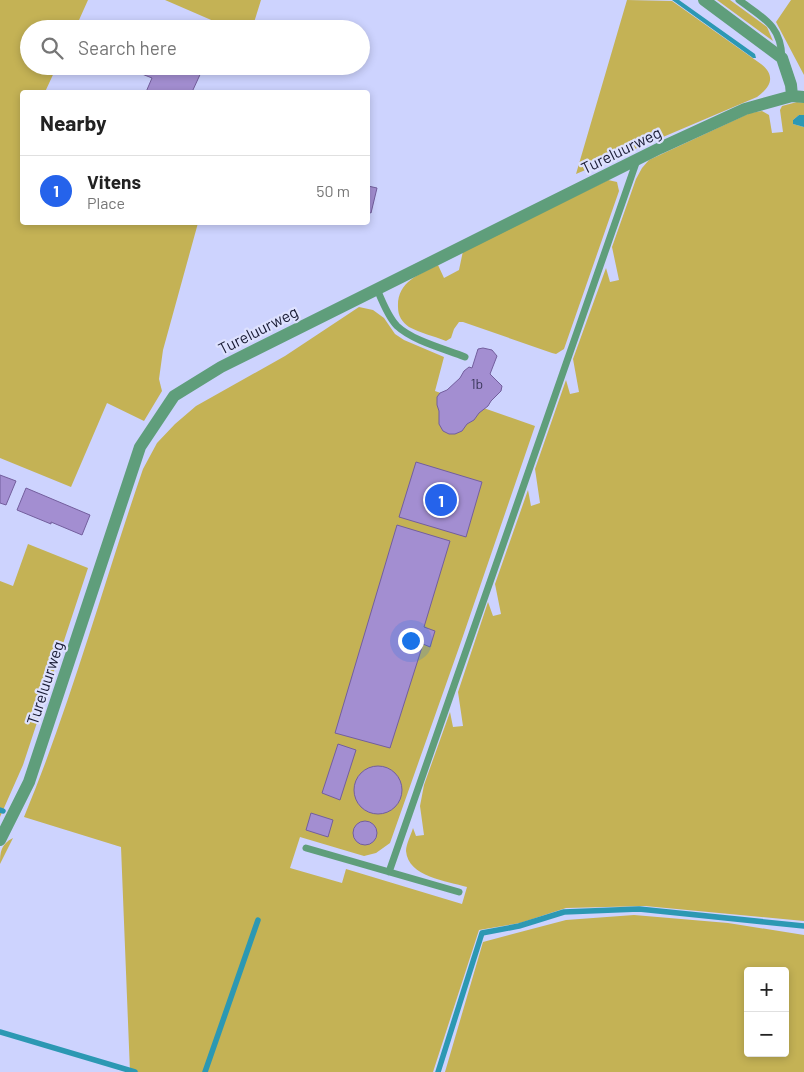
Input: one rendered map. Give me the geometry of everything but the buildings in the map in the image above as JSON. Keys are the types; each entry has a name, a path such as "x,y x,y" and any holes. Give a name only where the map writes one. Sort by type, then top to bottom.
{"street":[{"path":"704,0 782,58 791,85 798,96"},
{"name":"Tureluurweg","path":"0,840 29,782 140,448 174,396 221,367 637,160 745,109 798,96"}],"lane":[{"path":"739,0 772,25 782,44 782,58"},
{"path":"389,872 637,160"},
{"path":"377,289 385,307 397,326 412,336 465,357"},
{"path":"306,848 459,892"}],"shaded area":[{"path":"0,0 88,0 79,20 20,20 20,75 53,75 46,90 20,90 20,225 197,225 163,350 159,379 162,391 144,421 107,403 71,487 0,458"},
{"path":"165,0 261,0 255,20 211,20"},
{"path":"627,0 672,1 766,68 770,81 766,89 757,97 576,174"},
{"path":"717,0 730,0 767,27 773,41"},
{"path":"791,0 804,0 804,75 776,22"},
{"path":"797,102 804,103 804,115 799,115 793,120 793,124 804,127 804,921 645,906 566,908 520,923 479,930 433,1072 130,1072 121,847 24,817 72,688 143,469 157,443 196,406 285,356 359,307 373,310 384,318 395,334 404,340 444,357 435,391 535,426 390,843 376,853 364,856 300,837 290,868 342,883 346,869 462,904 467,887 439,880 421,872 408,860 407,845 413,828 416,836 424,835 420,806 424,785 450,712 453,727 463,726 458,692 488,602 493,616 501,614 495,584 528,490 531,506 540,503 535,469 566,380 570,394 579,392 573,359 606,268 610,282 619,280 612,247 636,179 649,160 750,113 762,111 769,115 772,133 783,132 780,110 782,106"},
{"path":"608,180 617,182 619,191 564,349 556,354 552,353 463,322 459,322 451,338 446,341 413,329 402,321 398,310 399,298 401,291 410,280 438,265 444,278 459,270 463,251"},
{"path":"28,544 88,568 23,765 0,817 0,581 13,586"},
{"path":"13,838 0,864 2,849"},
{"path":"634,915 728,923 804,935 804,1072 445,1072 483,942 566,920"}],"water":[{"path":"672,0 679,0 755,54 756,58 753,58"},
{"path":"799,115 804,115 804,127 793,124 793,120"}],"waterway":[{"path":"438,1072 482,933 519,926 564,912 639,909 804,926"},
{"path":"205,1072 258,920"},
{"path":"0,1032 135,1072"}],"place":[{"name":"Vitens","path":"441,500"}]}
